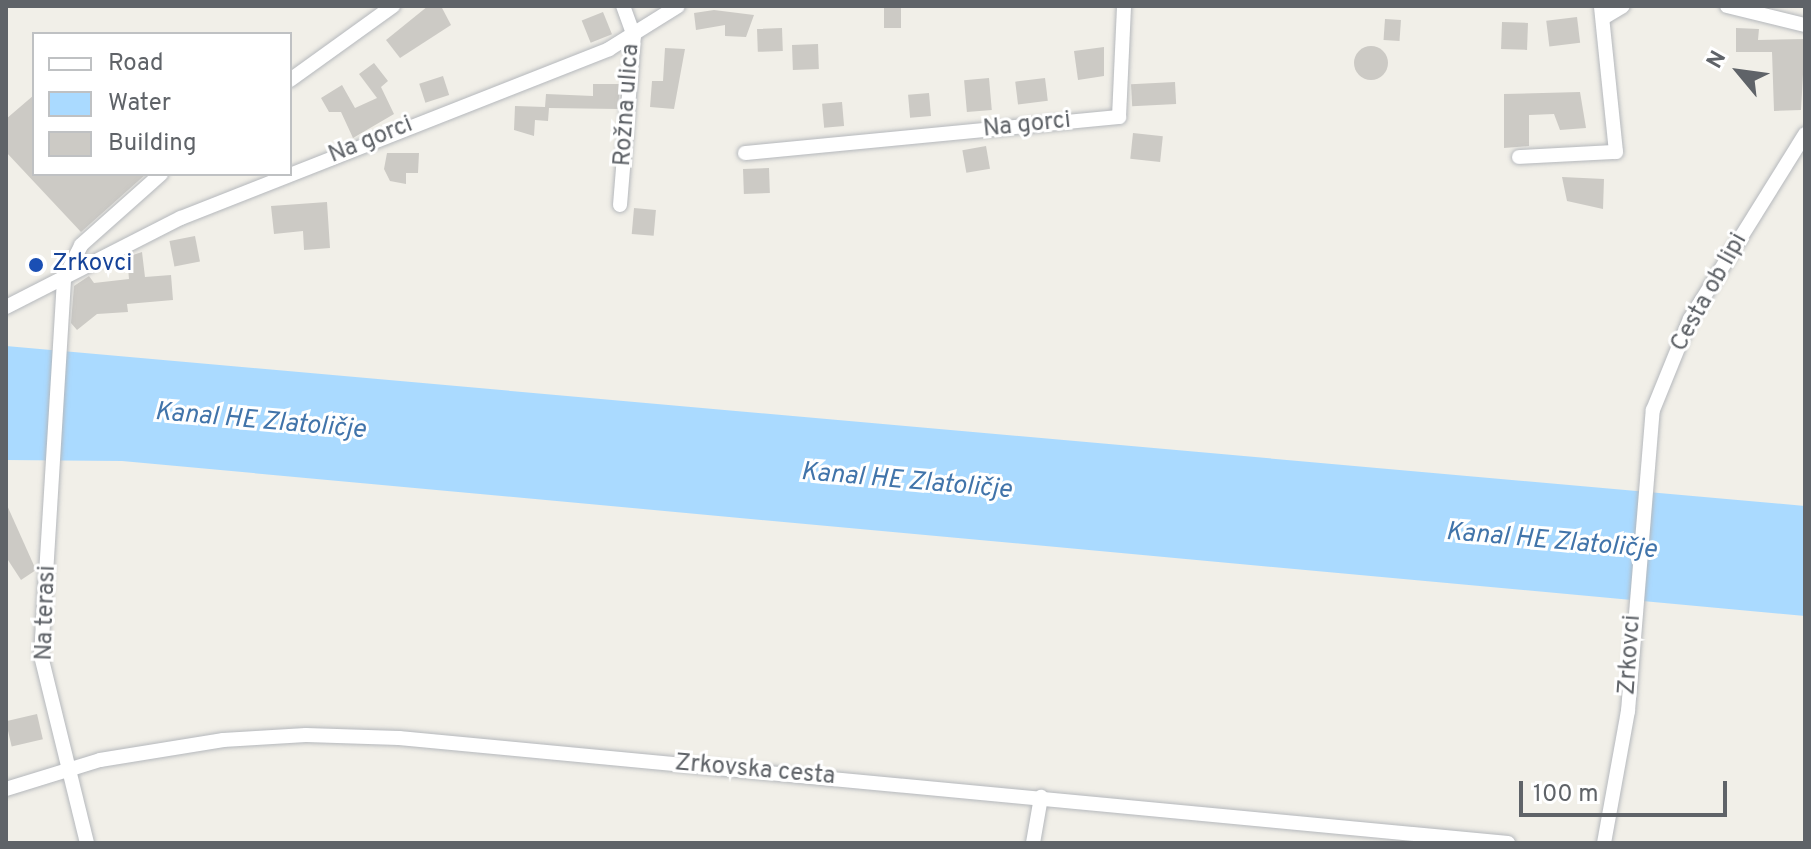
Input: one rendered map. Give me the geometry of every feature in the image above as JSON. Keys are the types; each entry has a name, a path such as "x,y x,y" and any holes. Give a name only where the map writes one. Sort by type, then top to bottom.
{"street":[{"path":"292,79 393,6"},
{"name":"Rožna ulica","path":"620,205 634,36 623,6"},
{"name":"Na gorci","path":"292,173 634,36 678,6"},
{"name":"Na gorci","path":"745,153 1119,117 1124,6"},
{"path":"1519,157 1616,152 1602,12 1623,6"},
{"path":"1727,6 1805,25"},
{"name":"Cesta ob lipi","path":"1648,465 1653,410 1690,319 1805,134"},
{"path":"64,279 81,245 159,176"},
{"name":"Na gorci","path":"6,307 181,218 286,176"},
{"name":"Na terasi","path":"64,279 56,473 41,656 66,769 87,843"},
{"name":"Zrkovci","path":"1604,843 1628,711 1648,465"},
{"name":"Zrkovska cesta","path":"6,789 66,769 223,740 306,735 1041,797 1508,843"},
{"path":"1033,843 1041,797"}],"water":[{"name":"Kanal HE Zlatoličje","path":"6,346 1805,506 1805,616 122,461 6,460"}],"building":[{"path":"428,6 441,6 451,25 400,58 386,40"},
{"path":"884,6 901,6 901,28 884,28"},
{"path":"714,10 754,15 746,37 725,36 725,25 696,30 694,13"},
{"path":"603,12 612,34 591,43 582,21"},
{"path":"1577,17 1580,43 1549,47 1546,21"},
{"path":"1385,19 1401,20 1399,41 1384,40"},
{"path":"1502,22 1528,23 1527,50 1501,49"},
{"path":"782,28 783,51 758,52 757,29"},
{"path":"1736,28 1759,29 1758,40 1805,39 1801,110 1774,111 1772,52 1736,52"},
{"path":"818,44 819,69 793,70 792,45"},
{"path":"1371,46 1383,51 1388,63 1383,75 1371,80 1359,75 1354,63 1359,51"},
{"path":"1104,47 1104,76 1078,80 1074,51"},
{"path":"665,48 685,49 674,109 650,107 652,81 663,81"},
{"path":"374,63 388,81 381,87 394,114 353,138 341,112 329,112 321,98 342,85 355,108 377,98 359,74"},
{"path":"443,76 449,95 425,103 419,84"},
{"path":"989,78 992,110 967,112 964,80"},
{"path":"1045,78 1048,101 1018,104 1015,82"},
{"path":"1175,82 1176,104 1132,106 1131,84"},
{"path":"593,84 620,84 618,109 549,108 548,121 535,120 534,136 514,130 515,106 545,107 546,94 593,96"},
{"path":"1580,92 1586,128 1560,130 1554,114 1529,115 1529,146 1504,148 1504,94"},
{"path":"929,93 931,116 910,118 908,95"},
{"path":"32,97 32,176 144,176 81,232 6,152 6,119"},
{"path":"842,102 844,126 824,128 822,104"},
{"path":"1133,133 1163,136 1160,162 1130,159"},
{"path":"986,146 990,169 966,173 962,150"},
{"path":"387,153 419,153 418,173 406,173 406,184 390,181 384,169"},
{"path":"769,168 770,193 744,194 743,169"},
{"path":"1562,177 1604,179 1603,209 1567,201"},
{"path":"327,202 330,248 304,250 303,231 274,234 271,206"},
{"path":"634,208 656,210 654,236 632,234"},
{"path":"195,236 200,262 174,266 169,241"},
{"path":"142,252 145,277 171,275 173,300 127,304 128,312 97,314 77,330 71,323 74,286 89,276 94,283 129,279 127,257"},
{"path":"6,503 36,570 21,580 6,557"},
{"path":"37,714 43,739 12,747 6,721"}],"place":[{"name":"Zrkovci","path":"36,265"}]}
